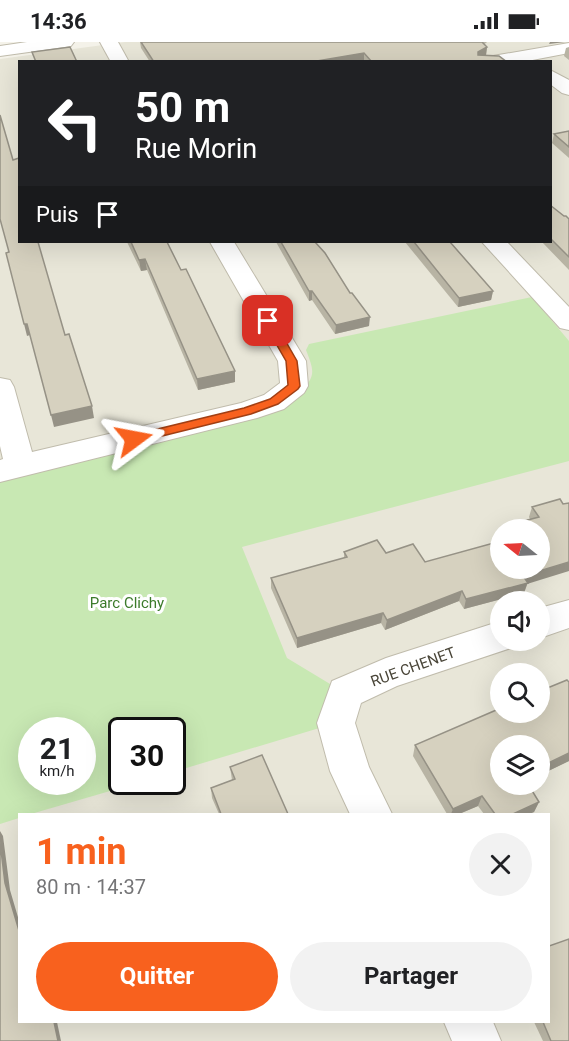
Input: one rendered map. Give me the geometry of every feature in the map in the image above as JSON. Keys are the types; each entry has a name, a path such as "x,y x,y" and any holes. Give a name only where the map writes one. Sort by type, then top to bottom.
{"street":[{"path":"0,51 65,42"},
{"path":"110,42 119,60"},
{"path":"508,60 528,58 569,48"},
{"path":"552,76 569,89"},
{"path":"0,387 10,469 247,411 274,402 294,386 291,361 223,243"},
{"path":"495,243 569,322"},
{"path":"550,620 569,614"},
{"name":"RUE CHENET","path":"370,813 350,771 336,723 345,693 386,674 490,640"},
{"path":"468,1023 477,1041"}],"shaded area":[{"path":"125,42 569,42 569,1041 0,1041 0,59"}],"green space":[{"name":"Parc Clichy","path":"532,297 569,341 569,461 242,547 287,658 345,693 336,723 186,768 186,717 108,717 108,792 34,813 18,813 18,818 0,824 0,477 297,395 311,379 311,364 306,350 309,344"}],"building":[{"path":"141,42 482,42 487,47 478,52 478,55 499,56 504,60 370,60 364,53 323,60 153,60"},
{"path":"70,47 76,60 35,60 32,52"},
{"path":"0,115 13,160 18,158 18,243 38,243 65,335 69,334 92,406 51,415 27,324 24,324 0,219"},
{"path":"569,131 569,147 554,134"},
{"path":"552,207 569,219 569,257 552,240"},
{"path":"131,243 168,243 181,270 186,269 235,371 197,379 145,259 139,260"},
{"path":"282,243 316,243 325,253 350,293 370,317 336,325 312,291 309,291"},
{"path":"415,243 451,243 493,291 459,298"},
{"path":"560,499 563,504 569,503 569,562 550,568 550,519 531,519 539,517 532,507"},
{"path":"377,540 386,553 413,544 425,562 490,544 490,579 525,579 528,583 466,599 462,591 387,620 383,613 297,638 271,578 347,557 344,552"},
{"path":"567,680 569,682 569,753 550,762 550,735 490,735 490,795 535,795 539,802 515,813 494,813 482,796 453,809 415,745 490,713 490,723 550,723 550,687"},
{"path":"262,755 288,813 221,813 211,788 235,779 230,767"},
{"path":"0,842 5,883 18,927 18,1023 54,1023 58,1041 0,1041"},
{"path":"569,939 569,1041 551,1041 543,1023 550,1023 550,946"}],"route":[{"path":"134,439 247,411 274,402 294,386 291,361 268,321"}]}
